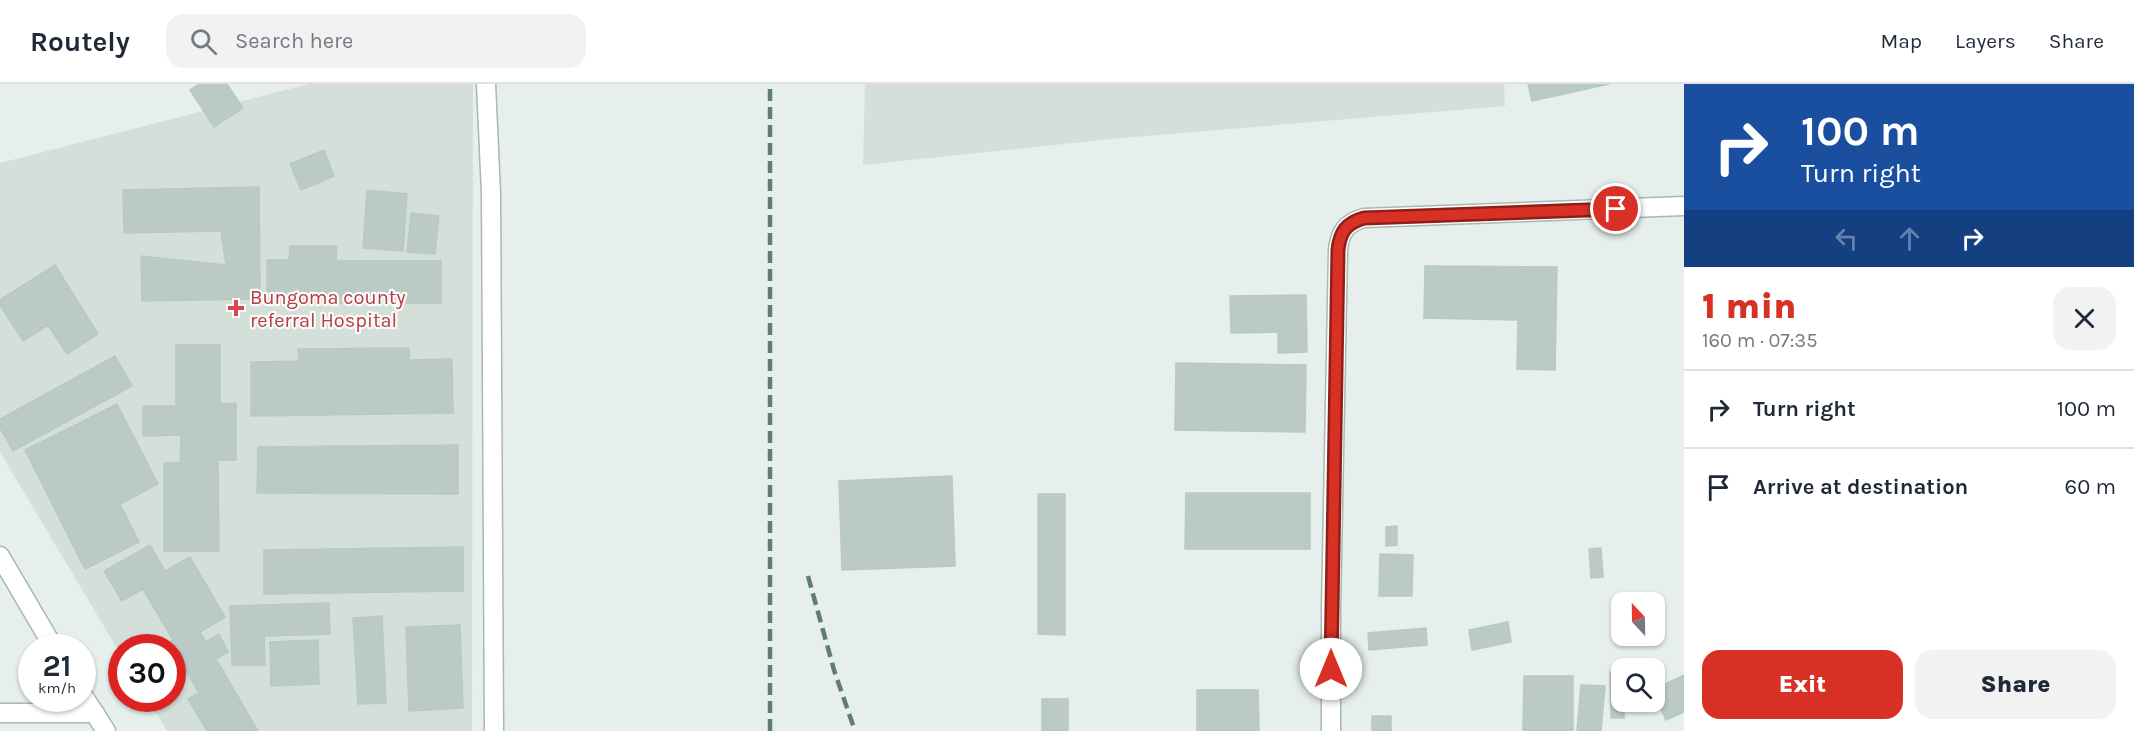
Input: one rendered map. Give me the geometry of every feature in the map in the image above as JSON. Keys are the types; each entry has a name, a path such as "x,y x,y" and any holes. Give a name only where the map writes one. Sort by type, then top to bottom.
{"street":[{"path":"486,84 491,193 494,731"},
{"path":"1331,731 1338,250 1339,238 1345,228 1352,221 1364,218 1684,206"},
{"path":"0,556 46,634"},
{"path":"0,713 94,713 106,731"}],"shaded area":[{"name":"Bungoma county referral Hospital","path":"309,84 473,84 472,731 167,731 156,712 186,712 186,634 108,634 0,452 0,163"},
{"path":"865,84 1504,84 1505,106 1121,138 863,165"}],"building":[{"path":"199,84 227,84 243,108 214,127 190,90"},
{"path":"1528,84 1609,84 1532,101"},
{"path":"324,150 334,176 301,190 290,164"},
{"path":"259,187 260,299 142,301 141,256 226,265 221,231 124,233 123,190"},
{"path":"367,190 407,194 403,251 363,248"},
{"path":"411,213 439,216 435,254 407,252"},
{"path":"290,246 337,246 336,261 441,261 441,303 267,303 267,260 289,260"},
{"path":"55,265 98,334 67,354 48,325 23,341 0,305 0,300"},
{"path":"1425,266 1557,267 1555,370 1517,369 1518,320 1424,318"},
{"path":"1306,295 1307,352 1278,353 1278,332 1231,333 1230,296"},
{"path":"176,345 220,345 220,404 236,403 236,460 218,460 219,551 164,551 164,463 180,463 181,435 143,436 143,406 176,406"},
{"path":"409,348 409,360 452,359 453,413 251,416 251,362 299,361 298,349"},
{"path":"115,356 132,386 13,451 0,428 0,419"},
{"path":"1176,363 1306,365 1305,432 1175,430"},
{"path":"117,404 158,484 120,504 139,542 85,569 25,450"},
{"path":"458,445 458,494 257,493 258,447"},
{"path":"952,476 955,566 842,570 839,481"},
{"path":"1186,493 1310,493 1310,549 1185,549"},
{"path":"1038,494 1065,494 1065,635 1038,634"},
{"path":"1397,526 1397,545 1386,546 1386,527"},
{"path":"150,545 165,571 190,557 225,617 200,632 206,642 219,634 228,652 216,659 258,731 207,731 188,699 199,693 186,670 186,634 169,634 143,589 122,601 104,571"},
{"path":"463,547 463,591 264,594 264,550"},
{"path":"1601,548 1603,577 1591,578 1589,549"},
{"path":"1380,554 1413,555 1412,596 1379,596"},
{"path":"329,603 330,634 264,636 265,665 232,665 230,606"},
{"path":"382,616 386,703 358,704 353,618"},
{"path":"1508,622 1511,642 1472,650 1469,630"},
{"path":"460,625 463,708 409,711 406,627"},
{"path":"1426,628 1427,645 1369,650 1368,633"},
{"path":"318,640 319,684 271,686 270,642"},
{"path":"1610,672 1611,712 1624,712 1624,718 1611,718"},
{"path":"1684,675 1684,712 1666,720 1662,712 1665,712 1665,684"},
{"path":"1524,676 1573,676 1573,731 1523,731"},
{"path":"1581,685 1605,686 1601,731 1577,731"},
{"path":"1197,690 1258,690 1259,731 1197,731"},
{"path":"1042,699 1068,699 1068,731 1042,731"},
{"path":"1372,716 1391,716 1391,731 1372,731"}],"railway":[{"path":"770,84 770,731"},
{"path":"808,576 834,670 855,731"}],"place":[{"name":"Bungoma county referral Hospital","path":"236,308"}],"route":[{"path":"1331,669 1338,250 1339,238 1345,228 1352,221 1364,218 1616,209"}]}
